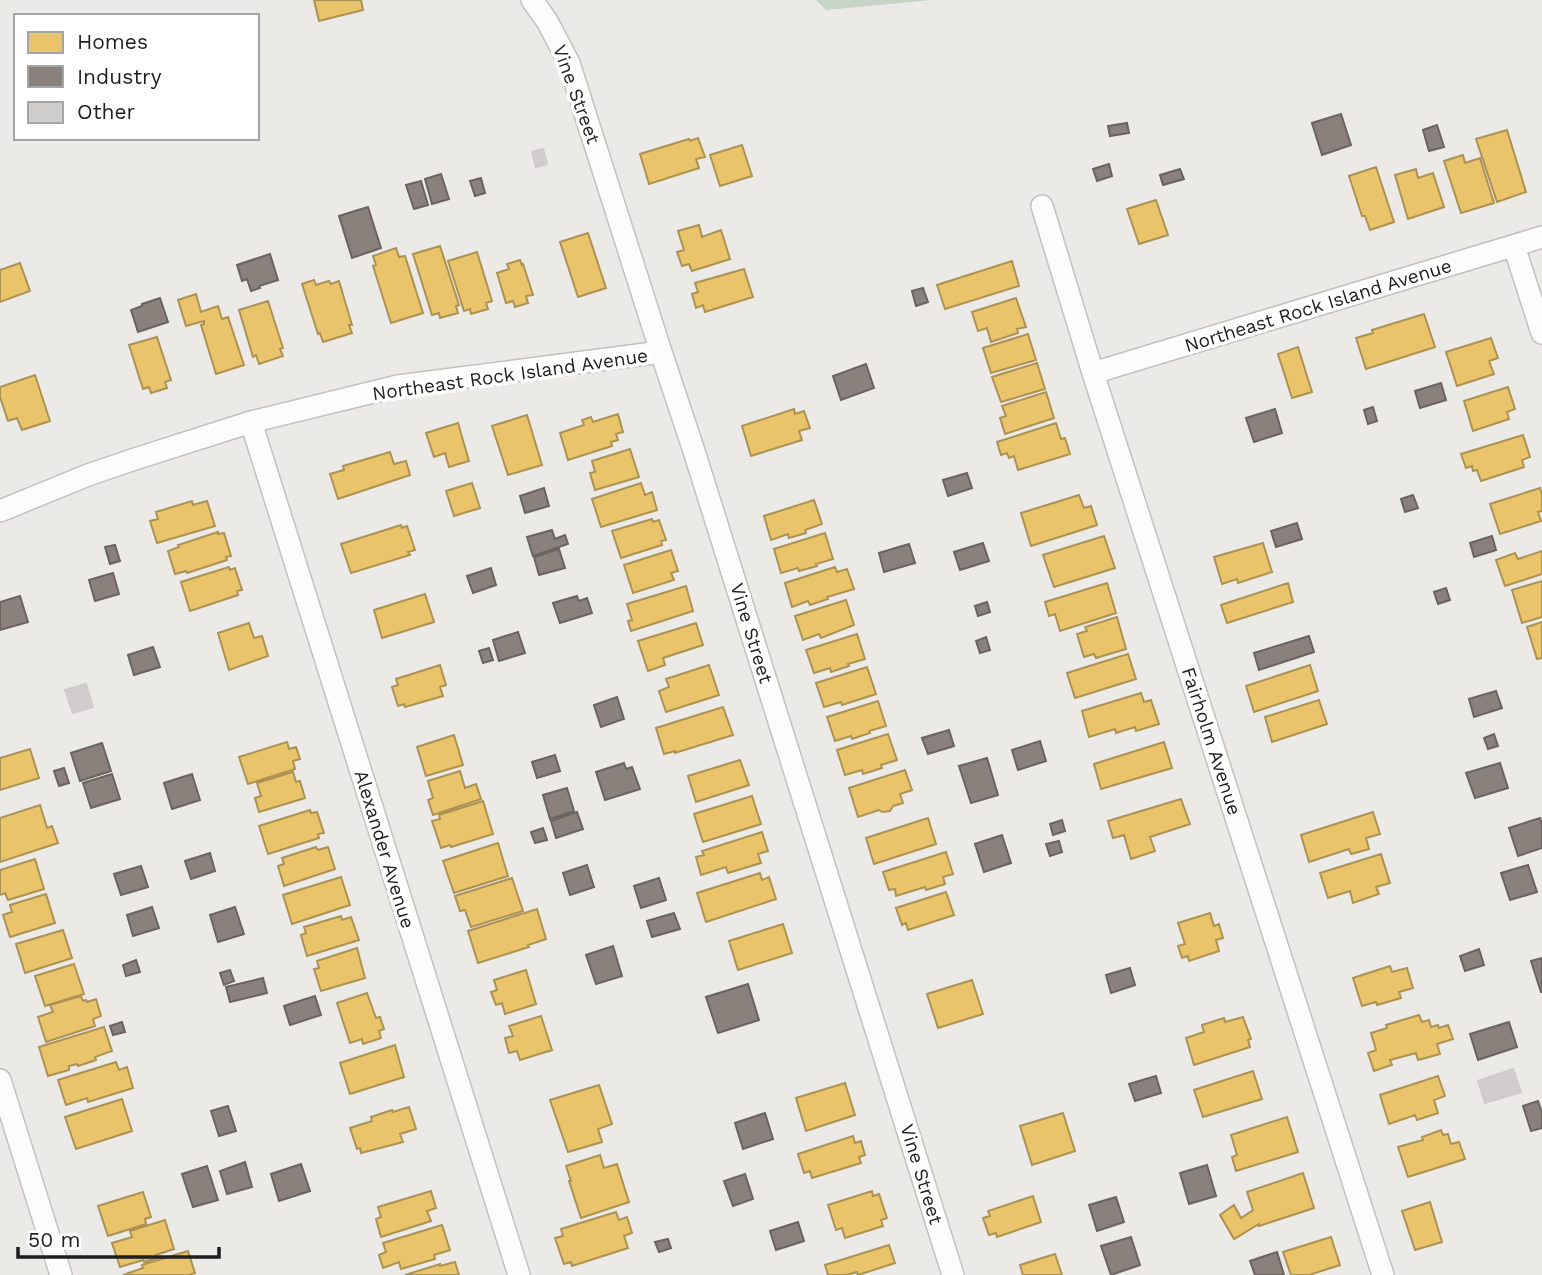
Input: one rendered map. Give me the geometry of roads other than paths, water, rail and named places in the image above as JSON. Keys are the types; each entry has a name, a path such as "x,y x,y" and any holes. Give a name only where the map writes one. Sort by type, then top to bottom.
{"street":[{"name":"Vine Street","path":"531,0 547,21 569,63 694,448 953,1275"},
{"name":"Fairholm Avenue","path":"1042,206 1093,373 1384,1275"},
{"name":"Northeast Rock Island Avenue","path":"1093,373 1542,237"},
{"path":"1514,246 1542,333"},
{"name":"Northeast Rock Island Avenue","path":"0,511 135,458 251,422 398,386 661,352"},
{"name":"Alexander Avenue","path":"251,422 519,1275"},
{"path":"0,1080 61,1275"}]}
